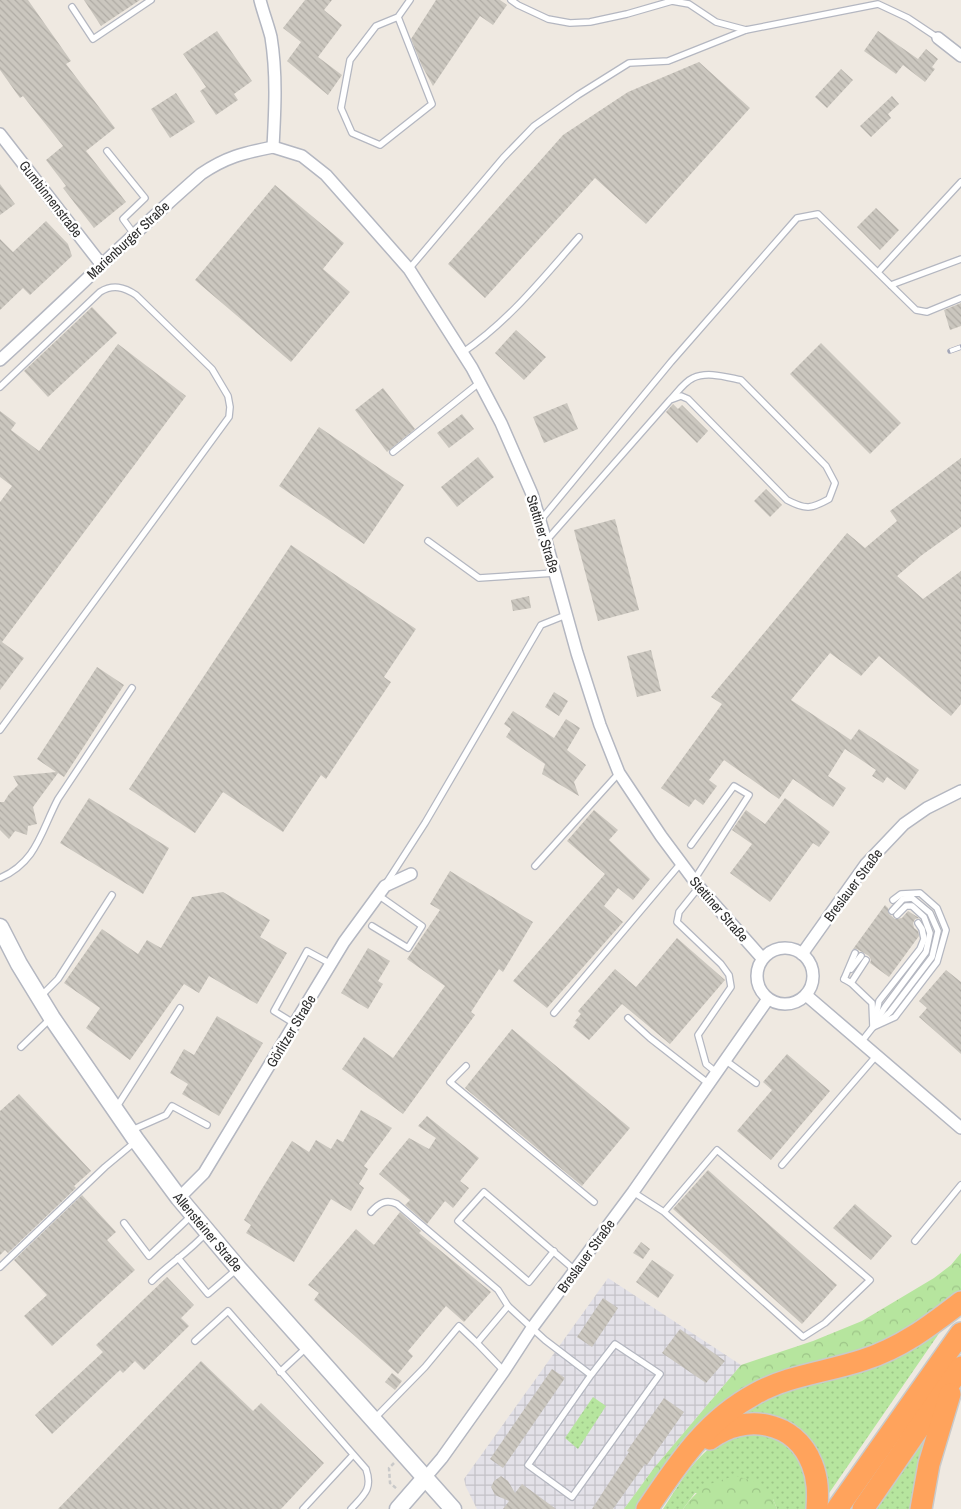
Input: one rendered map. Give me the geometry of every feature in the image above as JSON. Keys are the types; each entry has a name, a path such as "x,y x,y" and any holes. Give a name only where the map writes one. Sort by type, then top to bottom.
{"highway":[{"path":"646,1509 691,1446 704,1432 738,1404 790,1378 844,1366 891,1349 916,1335 961,1302"},
{"path":"837,1509 961,1333"},
{"path":"863,1509 958,1371"},
{"path":"921,1509 929,1464 958,1371"},
{"path":"657,1509 691,1458 706,1442 724,1430 746,1423 762,1423 778,1429 793,1437 804,1449 812,1462 816,1477 818,1491 817,1509"}],"street":[{"path":"260,0 270,36 274,61 276,100 273,147"},
{"path":"938,38 961,56"},
{"name":"Gumbinnenstraße","path":"0,134 101,264"},
{"name":"Marienburger Straße","path":"0,360 52,313 101,264 200,174 218,162 241,154 273,147"},
{"name":"Stettiner Straße","path":"273,147 302,156 326,175 410,269 462,353 480,383 532,494 576,653 619,774 696,883 762,958"},
{"name":"Breslauer Straße","path":"802,954 866,864 904,824 928,808 961,791"},
{"name":"Görlitzer Straße","path":"179,1198 204,1173 344,942 381,890 411,874"},
{"name":"Allensteiner Straße","path":"0,927 52,1018 133,1136 179,1198 238,1268 453,1509"},
{"path":"777,948 795,949 802,954 808,960 813,978 811,987 806,995 792,1004 784,1004 768,999 761,993 756,975 762,958 777,948"},
{"path":"806,995 862,1041 961,1128"},
{"name":"Breslauer Straße","path":"398,1509 425,1478 504,1371 532,1328 633,1192 768,999"}],"lane":[{"path":"72,7 93,39 151,0"},
{"path":"398,17 432,104 380,145 352,133 341,108 350,60 376,26 398,17 410,0"},
{"path":"511,0 548,19 570,23 590,22 672,1 680,2 689,4 716,22 746,30"},
{"path":"410,269 503,158 534,126 629,63 668,61 746,30 878,4 908,18 938,38"},
{"path":"107,151 145,198 124,220 134,234"},
{"path":"878,272 961,182"},
{"path":"540,521 671,362 797,218 818,214 916,310 927,312 961,298"},
{"path":"462,353 485,337 523,301 579,236"},
{"path":"891,285 961,259"},
{"path":"0,387 100,292 107,288 116,287 126,289 136,295 212,370 228,396 230,407 229,416 0,730"},
{"path":"546,541 670,400 691,378 703,375 740,380 826,466 834,482 829,499 814,507 800,507 787,500 688,399 682,396 670,400"},
{"path":"393,452 480,383"},
{"path":"428,541 479,578 555,573"},
{"path":"372,926 408,948 422,926 381,890 425,823 541,625 566,615"},
{"path":"0,878 22,864 36,848 58,799 132,688"},
{"path":"535,866 619,774"},
{"path":"691,845 734,786 749,795 679,912 677,922 721,964 729,975 731,987 698,1035 706,1064 716,1072"},
{"path":"554,1013 681,863"},
{"path":"873,1028 895,1018 937,962 946,930 936,908 920,893 901,894 893,900"},
{"path":"39,998 58,979 112,895"},
{"path":"862,1041 873,1028 884,1007 926,952 930,933 924,917 912,906 906,906 899,913"},
{"path":"873,1028 879,1001 920,949 924,939 922,929 918,923"},
{"path":"295,1024 274,1011 307,951 331,964"},
{"path":"851,983 860,957 844,979 851,983 872,1003 873,1028"},
{"path":"115,1110 180,1008"},
{"path":"21,1047 52,1018"},
{"path":"628,1018 709,1084"},
{"path":"782,1165 877,1055"},
{"path":"725,1060 756,1083"},
{"path":"466,1066 450,1082 594,1202"},
{"path":"0,1268 110,1162 133,1136 166,1115 172,1106 207,1125"},
{"path":"633,1192 664,1212 803,1337 825,1323 870,1280 718,1150 664,1212"},
{"path":"915,1240 961,1185"},
{"path":"554,1251 529,1282 458,1221 484,1192 554,1251 576,1271"},
{"path":"370,1212 384,1202 391,1201 397,1204 498,1290 508,1306 545,1340 591,1375"},
{"path":"124,1223 149,1256 193,1215"},
{"path":"152,1281 197,1244 208,1232"},
{"path":"178,1258 208,1294 238,1268"},
{"path":"477,1343 508,1306"},
{"path":"195,1341 228,1311 366,1469 369,1482 365,1494 351,1509"},
{"path":"374,1420 425,1367 459,1326 504,1371"},
{"path":"615,1344 660,1374 572,1497 528,1465 591,1375 615,1344"},
{"path":"280,1372 308,1346"},
{"path":"304,1509 353,1455"}],"shaded area":[{"path":"608,1278 741,1365 654,1468 624,1509 477,1509 464,1479"}],"green space":[{"path":"961,1253 961,1290 955,1296 890,1341 788,1371 637,1509 624,1509 654,1468 741,1365 813,1341 862,1321 934,1278 951,1265"},
{"path":"951,1316 825,1499 818,1457 731,1421 739,1409"},
{"path":"593,1397 606,1406 578,1449 565,1438"},
{"path":"932,1429 916,1509 876,1509"},
{"path":"733,1433 774,1434 805,1463 809,1509 777,1509 773,1499 695,1493 683,1509 663,1509 685,1475 700,1457 720,1440"},
{"path":"736,1476 756,1482 773,1499 777,1509 683,1509 706,1486"}],"building":[{"path":"0,0 28,0 71,61 66,64 115,128 86,151 126,202 94,228 63,188 66,186 46,160 63,146 23,96 20,98 0,70"},
{"path":"84,0 140,0 101,26"},
{"path":"305,0 332,0 324,10 342,25 318,57 342,75 328,95 287,61 301,42 283,28"},
{"path":"436,0 500,0 507,5 493,25 480,16 433,86 411,39"},
{"path":"217,31 252,81 234,94 238,100 216,115 200,91 206,87 183,54"},
{"path":"878,31 918,59 926,49 938,59 932,67 935,69 925,82 903,65 896,74 864,51"},
{"path":"699,62 750,108 646,224 595,178 485,298 448,264 563,135 628,92"},
{"path":"841,69 853,80 827,108 815,97"},
{"path":"176,93 195,122 170,138 151,109"},
{"path":"892,96 899,104 888,114 891,118 871,137 860,126"},
{"path":"0,184 15,204 0,215"},
{"path":"275,185 344,243 323,269 350,292 291,362 195,280"},
{"path":"876,208 899,230 880,250 857,227"},
{"path":"46,221 68,244 72,256 30,295 23,288 0,310 0,239 13,252"},
{"path":"961,303 961,326 950,330 944,310"},
{"path":"92,307 117,333 48,397 24,371"},
{"path":"516,330 546,357 524,380 495,353"},
{"path":"821,343 901,423 870,454 790,374"},
{"path":"118,344 186,396 2,642 24,658 0,690 0,502 12,486 0,477 0,411 16,423 11,430 39,451"},
{"path":"383,388 415,429 387,452 355,410"},
{"path":"567,403 578,429 544,443 533,417"},
{"path":"673,404 678,409 682,405 708,431 697,443 666,412"},
{"path":"462,414 474,429 449,448 437,433"},
{"path":"319,427 404,485 364,544 279,486"},
{"path":"478,457 494,477 457,507 441,487"},
{"path":"961,458 961,527 897,576 923,599 961,571 961,704 951,716 879,656 861,676 830,653 791,700 851,740 859,729 919,770 905,790 887,777 883,783 872,776 876,770 845,749 828,776 846,788 833,807 793,779 779,799 724,760 709,780 717,786 703,805 695,799 689,807 661,788 722,704 711,697 847,533 865,548 897,521 890,511"},
{"path":"766,489 782,505 770,517 754,501"},
{"path":"615,519 639,610 598,621 574,530"},
{"path":"291,545 416,629 384,677 391,682 326,779 321,775 283,832 223,792 195,833 129,789"},
{"path":"529,596 531,608 513,611 511,600"},
{"path":"651,650 661,691 637,697 627,656"},
{"path":"97,667 124,685 64,777 58,773 33,807 37,824 28,826 27,835 15,831 9,839 0,830 0,802 4,802 18,785 13,776 56,772 37,759"},
{"path":"554,692 568,701 559,716 545,707"},
{"path":"513,711 554,738 566,719 580,728 567,750 586,765 574,782 579,796 542,774 545,764 506,737 511,729 504,724"},
{"path":"89,798 169,848 143,894 60,843"},
{"path":"785,798 830,832 819,847 813,843 770,902 730,873 752,844 732,830 746,810 765,824"},
{"path":"594,810 618,830 609,840 650,879 633,900 618,888 604,906 623,922 547,1008 513,981 605,874 567,841"},
{"path":"450,871 533,922 503,972 499,969 471,1012 475,1015 403,1114 342,1069 364,1037 393,1058 445,986 407,959 440,910 430,904"},
{"path":"223,892 270,920 260,937 287,953 257,1004 209,976 199,993 184,984 130,1060 86,1028 100,1008 64,983 102,929 138,954 147,940 161,948 192,897"},
{"path":"885,905 888,908 889,914 895,919 902,918 908,911 919,918 915,919 913,923 919,936 889,977 870,963 869,956 857,949 853,949"},
{"path":"677,938 725,980 670,1044 622,1004 589,1040 573,1027 581,1014 578,1011 615,969 636,987"},
{"path":"368,948 390,961 378,981 383,984 368,1009 341,993"},
{"path":"946,970 961,982 961,1054 919,1017 927,1008 919,1001"},
{"path":"217,1016 263,1043 219,1116 182,1094 188,1084 170,1073 184,1049 194,1055"},
{"path":"512,1029 630,1128 582,1186 465,1088"},
{"path":"787,1054 830,1091 771,1160 737,1131 772,1090 763,1082"},
{"path":"19,1094 91,1171 74,1186 76,1188 8,1253 5,1250 0,1255 0,1111"},
{"path":"361,1110 392,1128 364,1166 368,1169 359,1184 364,1188 351,1211 331,1199 294,1262 246,1233 251,1225 244,1220 292,1141 309,1152 316,1140 331,1149 337,1139 343,1142"},
{"path":"427,1116 479,1158 460,1181 469,1188 453,1208 445,1201 427,1224 405,1205 410,1200 379,1174 409,1138 429,1149 436,1138 418,1126"},
{"path":"708,1170 837,1285 802,1324 673,1209"},
{"path":"82,1195 116,1232 107,1240 135,1270 52,1346 24,1316 47,1295 14,1260"},
{"path":"855,1204 892,1236 871,1260 833,1228"},
{"path":"400,1212 421,1231 419,1233 491,1292 464,1322 446,1306 408,1351 413,1356 398,1374 314,1300 319,1293 308,1285 356,1229 374,1245"},
{"path":"641,1242 650,1249 643,1259 633,1253"},
{"path":"652,1260 674,1275 658,1298 636,1282"},
{"path":"167,1277 194,1305 181,1318 189,1326 144,1370 135,1361 123,1373 120,1370 52,1434 35,1415 103,1352 96,1345"},
{"path":"603,1298 618,1308 592,1347 577,1337"},
{"path":"680,1329 725,1361 706,1383 662,1353"},
{"path":"201,1361 253,1411 261,1403 324,1463 281,1509 58,1509"},
{"path":"552,1369 565,1378 503,1468 490,1459"},
{"path":"392,1373 402,1381 395,1390 385,1382"},
{"path":"664,1398 684,1412 613,1509 592,1509 629,1452 627,1451"},
{"path":"501,1476 508,1481 515,1493 522,1484 556,1509 503,1509 509,1501 495,1495 491,1487 494,1481"}],"railway":[{"path":"950,351 961,347"}]}
